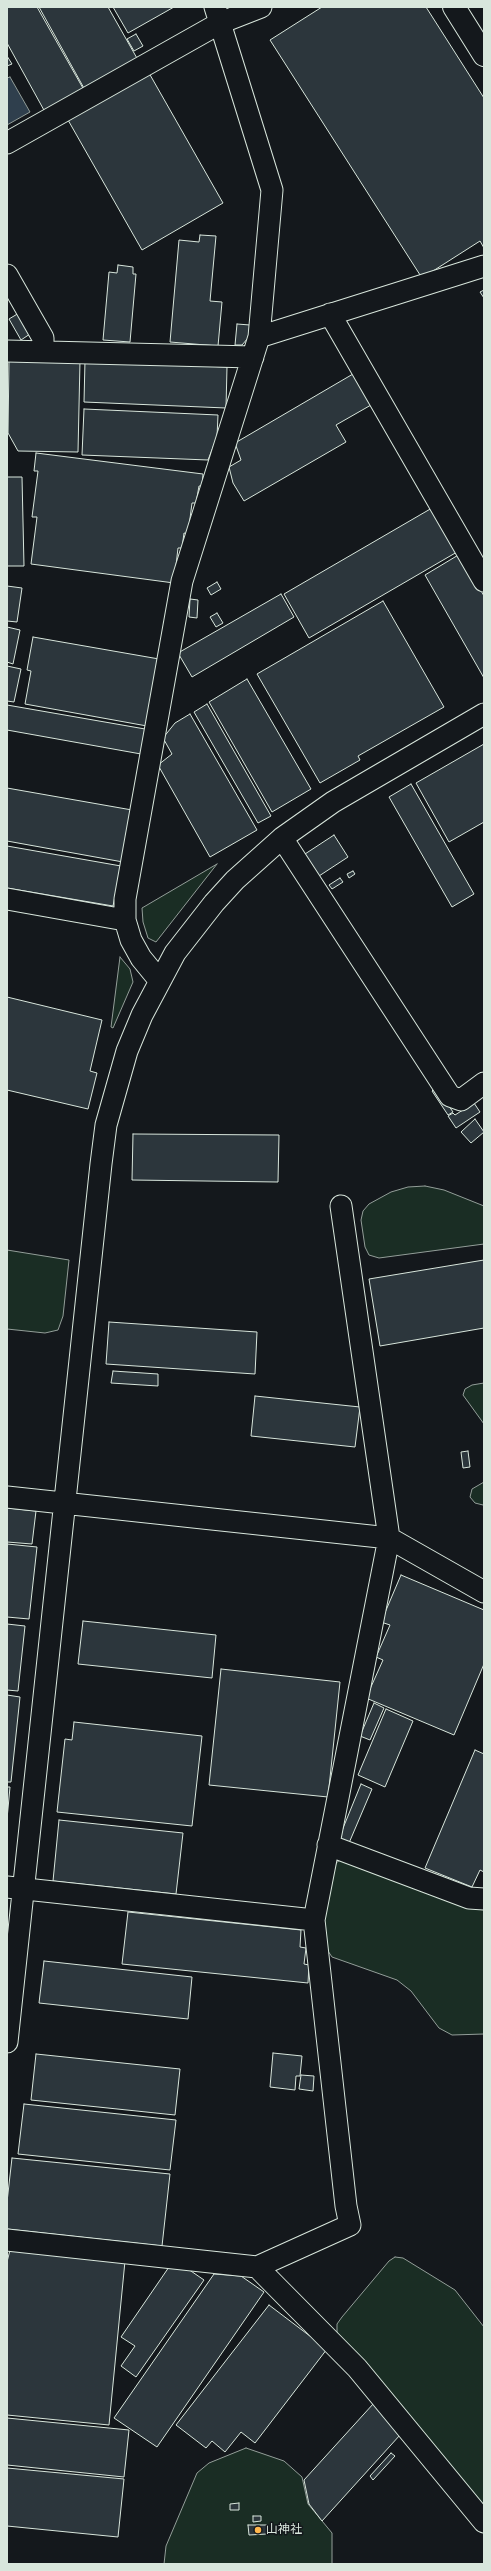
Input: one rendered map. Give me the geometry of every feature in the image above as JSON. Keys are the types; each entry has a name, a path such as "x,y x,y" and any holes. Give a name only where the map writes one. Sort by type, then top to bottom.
{"main road":[{"path":"454,7 484,55"}],"street":[{"path":"7,143 218,15 261,7"},
{"path":"159,980 141,958 131,940 125,920 125,899 182,580 259,337 272,190 218,15"},
{"path":"259,337 484,266"},
{"path":"7,275 43,338 43,352"},
{"path":"330,314 484,581"},
{"path":"7,351 253,357"},
{"path":"7,2042 15,1888 65,1503 106,1125 127,1051 159,980 180,947 214,903 235,880 282,838 360,785 484,714"},
{"path":"282,838 450,1096 461,1100 484,1083"},
{"path":"7,899 125,920"},
{"path":"7,2240 257,2267 350,2225 346,2206 314,1920 389,1538 341,1206"},
{"path":"7,1497 389,1538 484,1592"},
{"path":"328,1845 469,1898 484,1899"},
{"path":"15,1888 314,1920"},
{"path":"257,2267 357,2368 484,2522"}],"green space":[{"path":"217,864 156,942 148,938 143,922 142,908"},
{"path":"120,957 130,969 133,982 113,1028 111,1027"},
{"path":"425,1186 444,1190 484,1206 484,1244 379,1258 369,1255 365,1247 361,1220 363,1211 369,1204 391,1192 408,1187"},
{"path":"7,1250 69,1260 63,1316 58,1330 45,1333 7,1329"},
{"path":"484,1383 484,1424 463,1395 465,1389 472,1385"},
{"path":"484,1482 483,1505 475,1503 470,1497 472,1489"},
{"path":"343,1858 484,1904 484,2034 452,2035 439,2028 411,1991 397,1980 332,1957 328,1951 322,1920 336,1863"},
{"path":"395,2257 403,2258 455,2290 484,2327 484,2511 337,2334 337,2324 342,2317 389,2261"},
{"path":"246,2448 284,2461 302,2477 308,2504 332,2533 332,2564 164,2564 166,2546 197,2473 209,2463"}],"water":[{"path":"10,77 30,112 7,125 7,78"}],"building":[{"path":"7,7 37,7 84,90 45,112 7,43"},
{"path":"39,7 108,7 138,60 85,90"},
{"path":"113,7 174,7 128,33"},
{"path":"322,7 426,7 484,98 484,248 480,241 422,278 270,40"},
{"path":"136,34 143,46 134,51 127,39"},
{"path":"7,56 12,64 7,66"},
{"path":"149,73 223,203 142,250 68,120"},
{"path":"200,235 216,236 210,301 222,302 218,346 170,342 179,240 199,242"},
{"path":"118,265 133,267 133,274 136,274 130,342 103,340 109,272 117,273"},
{"path":"484,290 484,298 480,292"},
{"path":"19,313 30,334 21,340 9,319"},
{"path":"237,324 250,325 248,338 242,345 235,345"},
{"path":"9,360 80,361 78,452 18,451 8,433"},
{"path":"85,361 227,367 226,408 84,402"},
{"path":"353,374 371,405 336,425 346,442 244,501 233,483 229,467 241,460 235,443"},
{"path":"84,409 218,415 217,437 208,460 82,455"},
{"path":"36,453 203,474 202,486 199,486 196,503 192,503 188,534 184,533 182,548 178,548 174,583 31,564 37,517 32,517 38,471 34,471"},
{"path":"7,477 22,477 24,566 7,566"},
{"path":"432,508 457,552 309,638 284,594"},
{"path":"460,554 484,596 484,678 425,575"},
{"path":"217,582 221,589 211,595 207,588"},
{"path":"7,586 22,588 17,622 7,621"},
{"path":"281,594 294,617 192,677 178,653"},
{"path":"190,599 198,600 197,618 189,617"},
{"path":"383,601 444,707 358,756 360,760 320,783 257,674"},
{"path":"217,613 223,623 216,627 210,617"},
{"path":"7,627 20,630 13,664 7,662"},
{"path":"33,637 159,659 147,726 25,704 31,671 27,670"},
{"path":"7,666 21,669 14,702 7,701"},
{"path":"247,679 311,789 272,812 209,702"},
{"path":"207,704 271,816 258,823 194,712"},
{"path":"7,705 145,729 141,754 7,730"},
{"path":"190,714 257,830 210,857 158,765 172,754 163,738 175,723"},
{"path":"484,744 484,822 449,842 416,783"},
{"path":"411,784 474,894 452,907 389,797"},
{"path":"7,788 132,810 123,862 7,841"},
{"path":"334,835 348,857 319,876 305,854"},
{"path":"7,846 121,866 113,906 7,888"},
{"path":"353,871 355,874 349,878 347,874"},
{"path":"340,878 343,882 332,889 329,885"},
{"path":"7,997 102,1020 90,1071 97,1073 88,1109 7,1090"},
{"path":"436,1087 453,1112 448,1115 432,1091"},
{"path":"474,1103 480,1112 456,1128 448,1116 453,1113 455,1115"},
{"path":"475,1119 484,1132 471,1143 461,1132"},
{"path":"133,1134 279,1135 278,1182 132,1180"},
{"path":"484,1260 484,1328 380,1346 369,1279"},
{"path":"109,1322 257,1332 255,1374 106,1364"},
{"path":"113,1371 158,1374 158,1386 111,1383"},
{"path":"255,1396 360,1407 355,1447 251,1436"},
{"path":"468,1451 470,1467 463,1468 461,1452"},
{"path":"7,1508 36,1511 32,1544 7,1542"},
{"path":"7,1544 37,1547 29,1619 7,1617"},
{"path":"401,1575 484,1610 484,1664 454,1735 366,1698 383,1660 376,1657 390,1625 381,1622"},
{"path":"83,1621 216,1635 212,1678 78,1664"},
{"path":"7,1624 25,1626 18,1691 7,1690"},
{"path":"221,1669 340,1682 328,1797 209,1785"},
{"path":"7,1695 20,1697 11,1782 7,1782"},
{"path":"374,1703 384,1708 370,1740 360,1736"},
{"path":"386,1709 413,1721 385,1787 358,1775"},
{"path":"74,1722 202,1736 192,1826 57,1812 65,1739 72,1740"},
{"path":"475,1750 484,1754 484,1872 480,1870 472,1887 425,1868"},
{"path":"361,1784 372,1789 349,1843 339,1838"},
{"path":"7,1787 10,1787 7,1819"},
{"path":"59,1820 183,1833 176,1894 53,1881"},
{"path":"128,1912 301,1930 300,1947 306,1948 304,1964 309,1965 308,1983 122,1964"},
{"path":"44,1961 192,1977 188,2019 39,2003"},
{"path":"273,2053 302,2056 300,2076 296,2076 295,2090 270,2087"},
{"path":"36,2054 180,2069 175,2115 31,2100"},
{"path":"301,2075 314,2076 313,2091 299,2089"},
{"path":"24,2104 176,2120 170,2170 18,2154"},
{"path":"12,2158 170,2174 162,2246 7,2229 7,2202"},
{"path":"10,2250 125,2261 109,2425 7,2415 7,2262"},
{"path":"169,2267 188,2269 204,2280 136,2377 121,2366 135,2346 121,2337"},
{"path":"214,2274 241,2276 264,2292 157,2447 114,2418"},
{"path":"269,2305 327,2349 255,2443 241,2432 225,2452 212,2441 206,2448 176,2425"},
{"path":"374,2403 400,2435 322,2521 309,2504 304,2480"},
{"path":"7,2418 129,2430 124,2477 7,2465"},
{"path":"391,2453 395,2456 373,2480 370,2476"},
{"path":"7,2468 124,2479 118,2537 7,2526"},
{"path":"239,2503 239,2510 230,2510 230,2504"},
{"path":"253,2516 261,2516 261,2521 253,2522"},
{"name":"山神社","path":"248,2525 267,2525 267,2534 249,2535"}],"place":[{"name":"山神社","path":"258,2530"}]}
